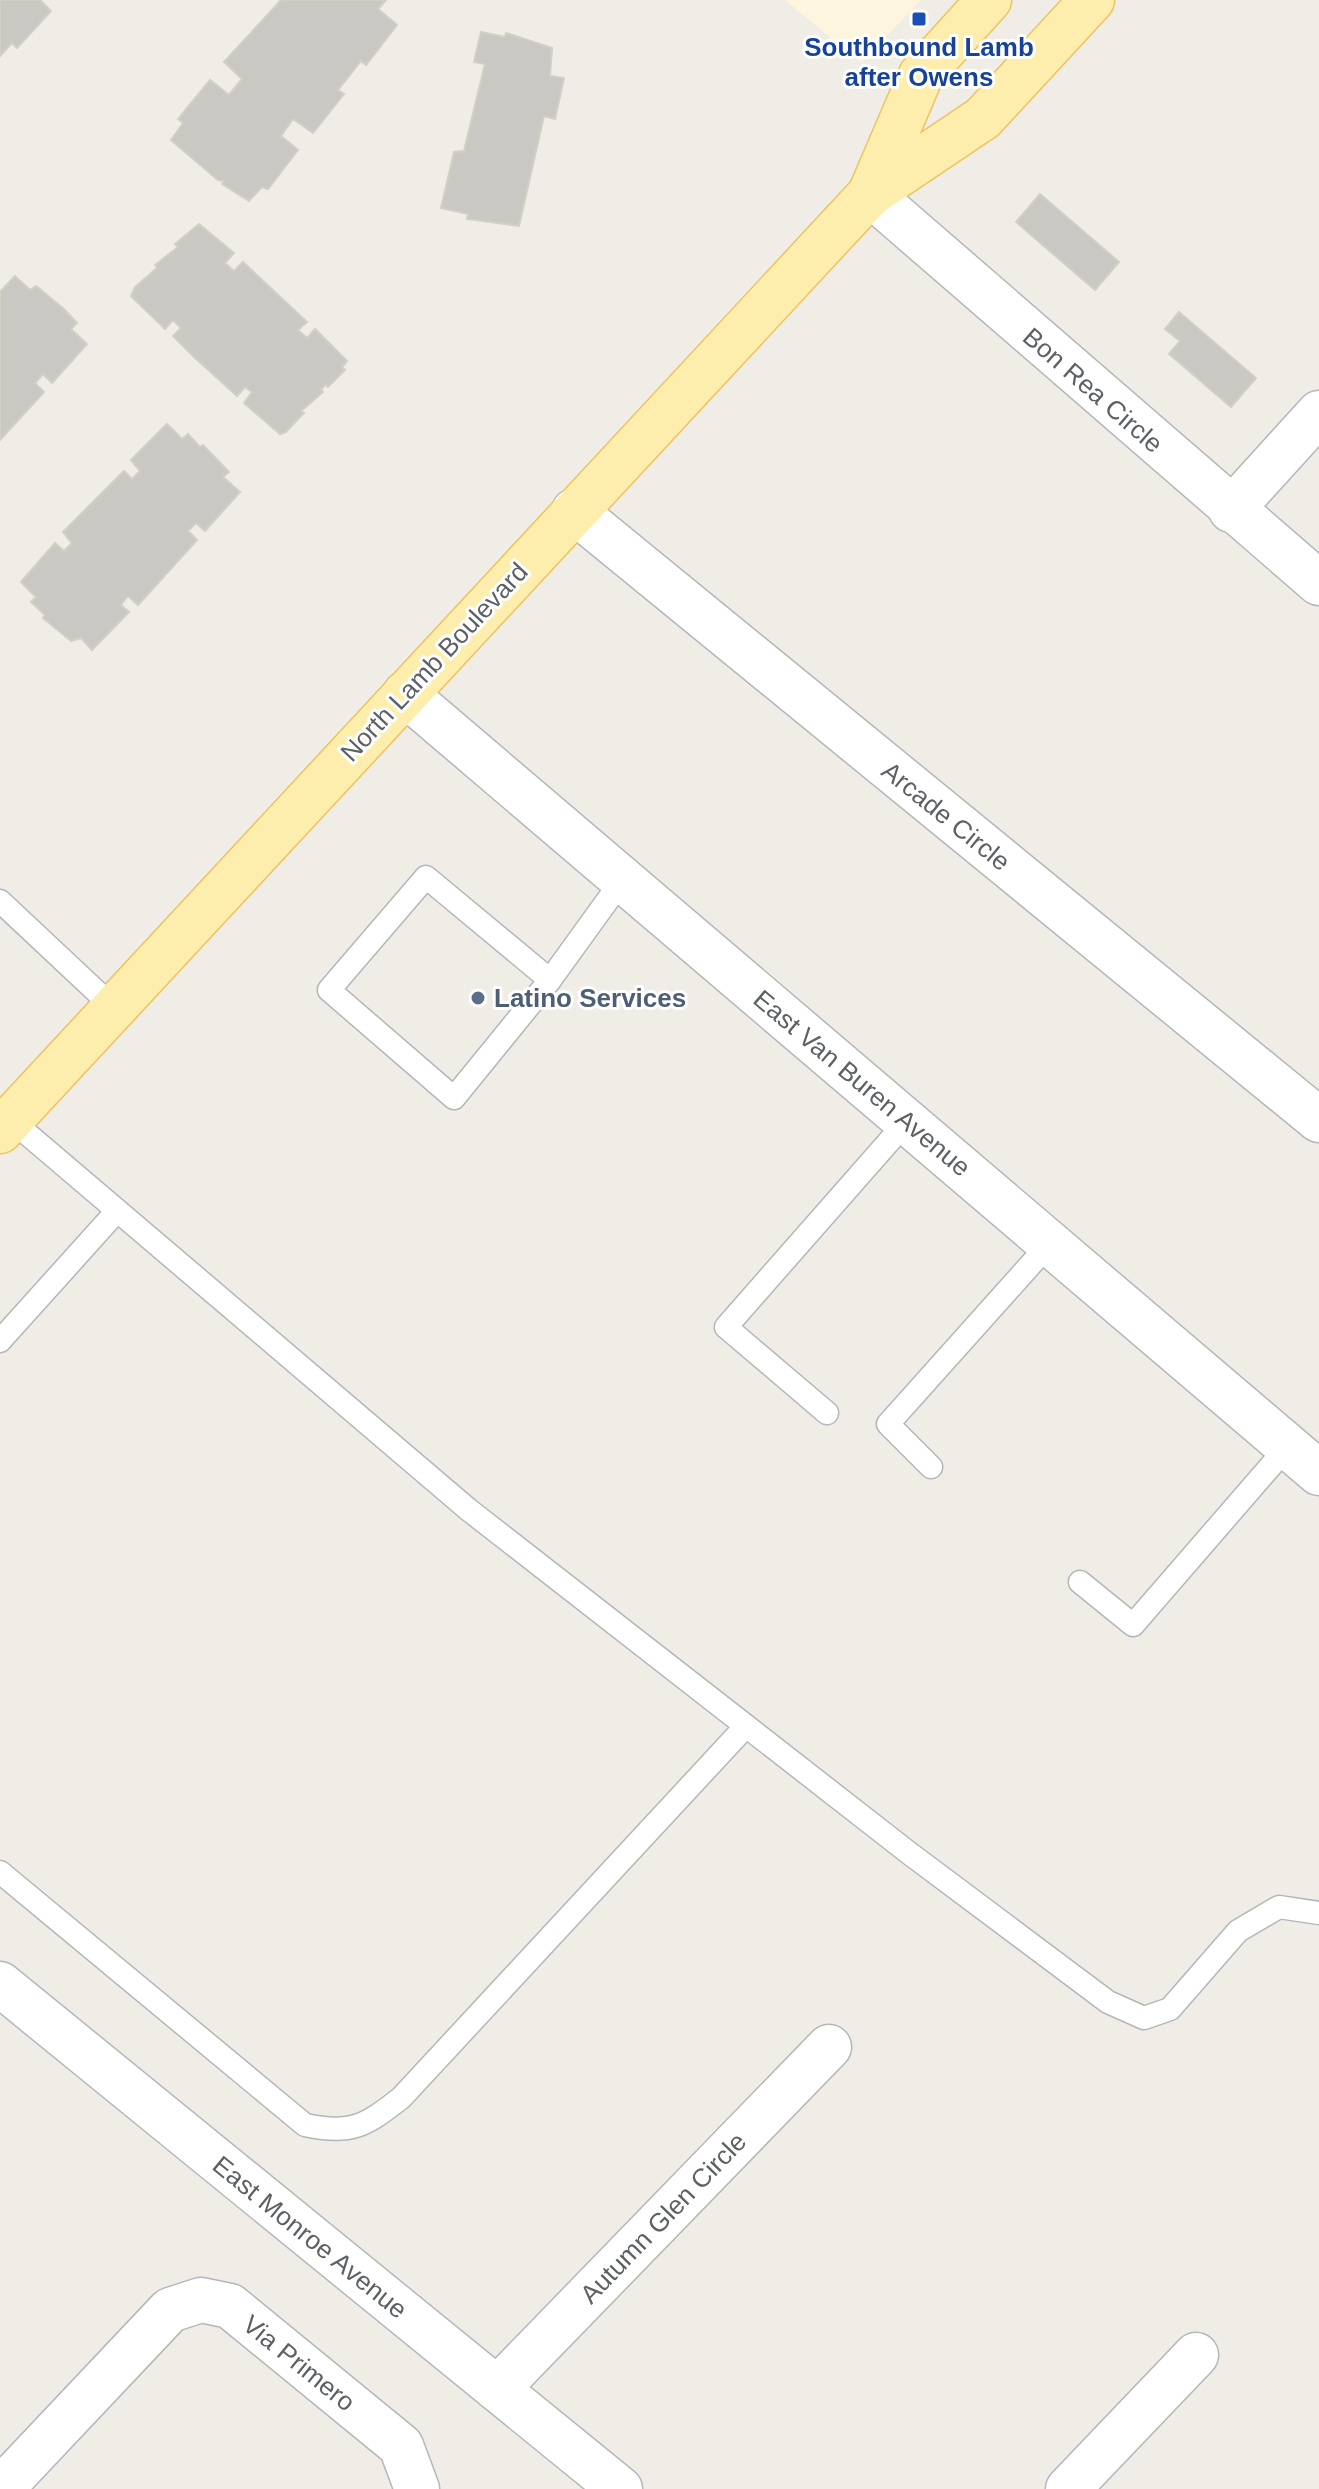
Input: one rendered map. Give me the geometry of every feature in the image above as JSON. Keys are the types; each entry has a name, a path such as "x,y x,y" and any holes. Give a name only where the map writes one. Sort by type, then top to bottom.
{"main road":[{"name":"North Lamb Boulevard","path":"870,194 921,75 989,0"},
{"name":"North Lamb Boulevard","path":"5,1126 870,194 983,118 1092,0"}],"street":[{"name":"Bon Rea Circle","path":"870,194 1231,510 1319,583"},
{"path":"1231,510 1319,413"},
{"name":"Arcade Circle","path":"574,511 1319,1120"},
{"name":"East Van Buren Avenue","path":"405,694 1303,1459"},
{"name":"East Monroe Avenue","path":"0,1984 620,2489"},
{"name":"Autumn Glen Circle","path":"497,2389 829,2047"},
{"name":"Via Primero","path":"1,2489 170,2310 201,2300 230,2306 401,2446 414,2480"},
{"path":"1068,2489 1196,2355"}],"lane":[{"path":"550,980 426,877 329,990 454,1098 550,980 623,879"},
{"path":"0,901 114,1008"},
{"path":"827,1413 726,1327 907,1121"},
{"path":"5,1126 116,1212 469,1510 1108,2002 1144,2018 1170,2009 1238,1931 1279,1907 1319,1913"},
{"path":"0,1341 116,1212"},
{"path":"931,1467 888,1424 1050,1243"},
{"path":"1080,1582 1133,1625 1303,1459"},
{"path":"0,1872 305,2125 336,2132 370,2123 401,2098 746,1726"}],"shaded area":[{"path":"785,0 921,0 861,63"}],"building":[{"path":"0,0 40,0 51,11 17,48 12,43 0,56"},
{"path":"281,0 386,0 378,9 397,25 366,65 361,61 338,90 344,94 313,133 293,119 281,136 298,150 268,189 262,187 249,201 222,184 224,181 218,180 171,140 183,123 178,119 210,80 229,95 242,79 224,62"},
{"path":"481,32 505,37 506,33 552,48 550,76 564,78 555,119 544,116 519,226 467,219 468,214 441,208 454,152 464,151 485,64 474,62"},
{"path":"1040,194 1119,262 1095,290 1016,222"},
{"path":"199,224 234,253 225,263 234,271 243,262 307,322 298,330 307,338 315,329 347,361 342,367 345,370 328,387 326,384 321,390 323,392 301,411 304,413 286,432 280,434 244,403 252,392 245,387 237,396 193,356 173,336 181,328 173,320 165,329 131,296 135,287 157,268 155,265 178,247 175,244"},
{"path":"15,276 30,290 36,286 64,309 77,323 71,329 87,344 52,383 43,374 35,383 44,392 0,440 0,292"},
{"path":"1179,312 1256,378 1231,407 1169,354 1180,341 1165,329"},
{"path":"167,424 182,439 188,434 200,447 203,445 229,472 223,477 240,492 205,531 196,523 188,531 197,540 138,605 128,596 121,605 129,612 92,650 81,638 71,641 43,618 45,615 31,602 36,597 21,582 55,543 64,551 72,543 63,532 124,471 132,479 140,471 131,460"}],"place":[{"name":"Southbound Lamb after Owens","path":"919,19"},
{"name":"Latino Services","path":"478,998"}]}
